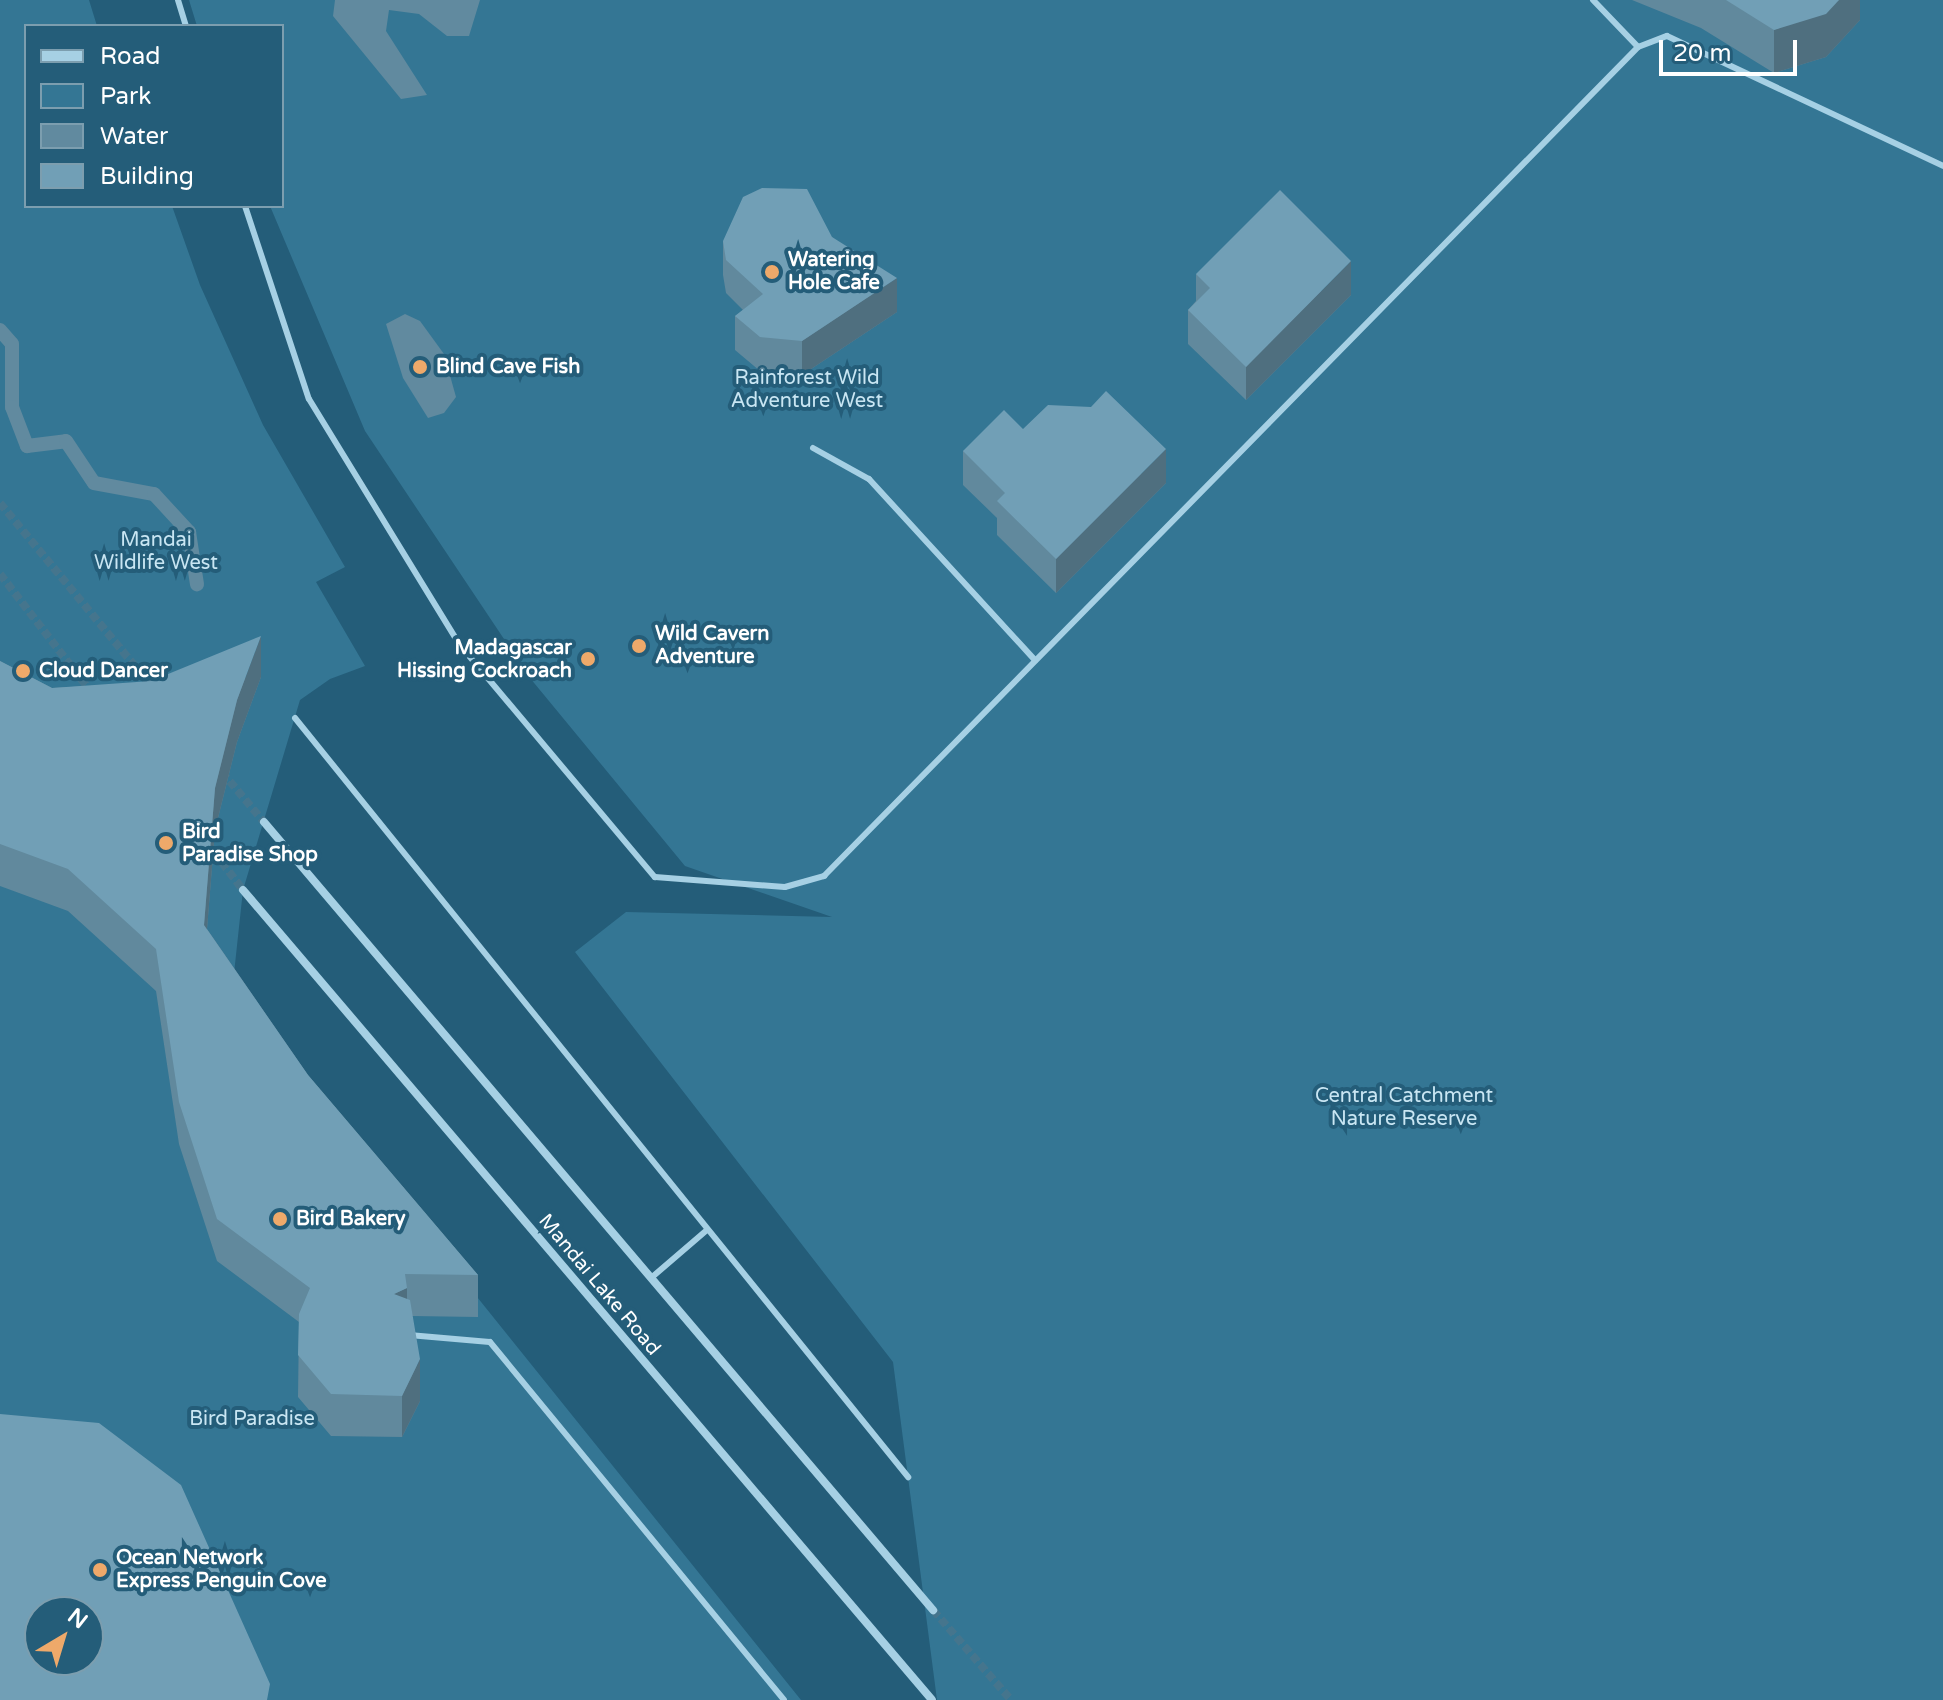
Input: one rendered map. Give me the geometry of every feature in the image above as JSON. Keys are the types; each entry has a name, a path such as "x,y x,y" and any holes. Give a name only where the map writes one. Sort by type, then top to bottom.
{"street":[{"path":"264,822 933,1610"},
{"name":"Mandai Lake Road","path":"243,890 932,1700"}],"lane":[{"path":"178,0 185,24"},
{"path":"1593,0 1638,47"},
{"path":"246,208 309,399 460,645 655,877 785,887 824,876 1638,47 1667,36 1943,166"},
{"path":"813,448 869,479 1035,660"},
{"path":"295,718 908,1477"},
{"path":"651,1278 707,1230"},
{"path":"400,1335 490,1342 784,1700"}],"green space":[{"name":"Bird Paradise","path":"0,0 89,0 96,24 24,24 24,208 173,208 200,285 263,425 345,567 316,582 365,666 330,679 300,700 243,890 232,992 801,1700 0,1700"},
{"name":"Central Catchment Nature Reserve","path":"189,0 1943,0 1943,1700 937,1700 893,1362 575,952 626,912 832,917 685,866 530,678 365,431 271,208 284,208 284,24 196,24"}],"water":[{"path":"335,0 480,0 469,36 447,36 419,14 389,10 386,31 427,95 401,99 333,16"},
{"path":"405,314 420,321 444,354 456,397 444,413 428,418 403,378 386,324"}],"building":[{"path":"1726,0 1839,0 1826,14 1774,30"},
{"path":"762,188 807,189 832,237 897,278 802,341 760,337 735,316 763,294 726,260 723,241 743,197"},
{"path":"1280,190 1351,261 1246,367 1188,310 1210,288 1196,274"},
{"path":"1106,391 1166,449 1056,559 997,501 1005,493 963,451 1004,410 1023,429 1048,405 1091,407"},
{"path":"261,636 237,700 215,788 204,925 308,1075 478,1275 405,1274 407,1288 394,1294 410,1300 420,1359 402,1396 331,1394 298,1355 299,1314 310,1288 217,1219 179,1102 156,949 68,869 0,844 0,661 52,688 151,681"},
{"name":"Ocean Network Express Penguin Cove","path":"0,1414 99,1423 181,1485 270,1684 267,1700 0,1700"}],"waterway":[{"path":"0,330 12,344 12,407 27,446 66,441 94,483 154,494 189,532 197,584"}],"tunnel":[{"path":"0,503 152,687"},
{"path":"0,574 92,693"},
{"path":"222,772 264,822"},
{"path":"207,843 243,890"},
{"path":"933,1610 1011,1700"}],"place":[{"name":"Watering Hole Cafe","path":"772,272"},
{"name":"Blind Cave Fish","path":"420,367"},
{"name":"Wild Cavern Adventure","path":"639,646"},
{"name":"Madagascar Hissing Cockroach","path":"588,659"},
{"name":"Cloud Dancer","path":"23,671"},
{"name":"Bird Paradise Shop","path":"166,843"},
{"name":"Bird Bakery","path":"280,1219"},
{"name":"Ocean Network Express Penguin Cove","path":"100,1570"}],"park label":[{"name":"Rainforest Wild Adventure West","path":"807,390"},
{"name":"Mandai Wildlife West","path":"156,552"}]}
